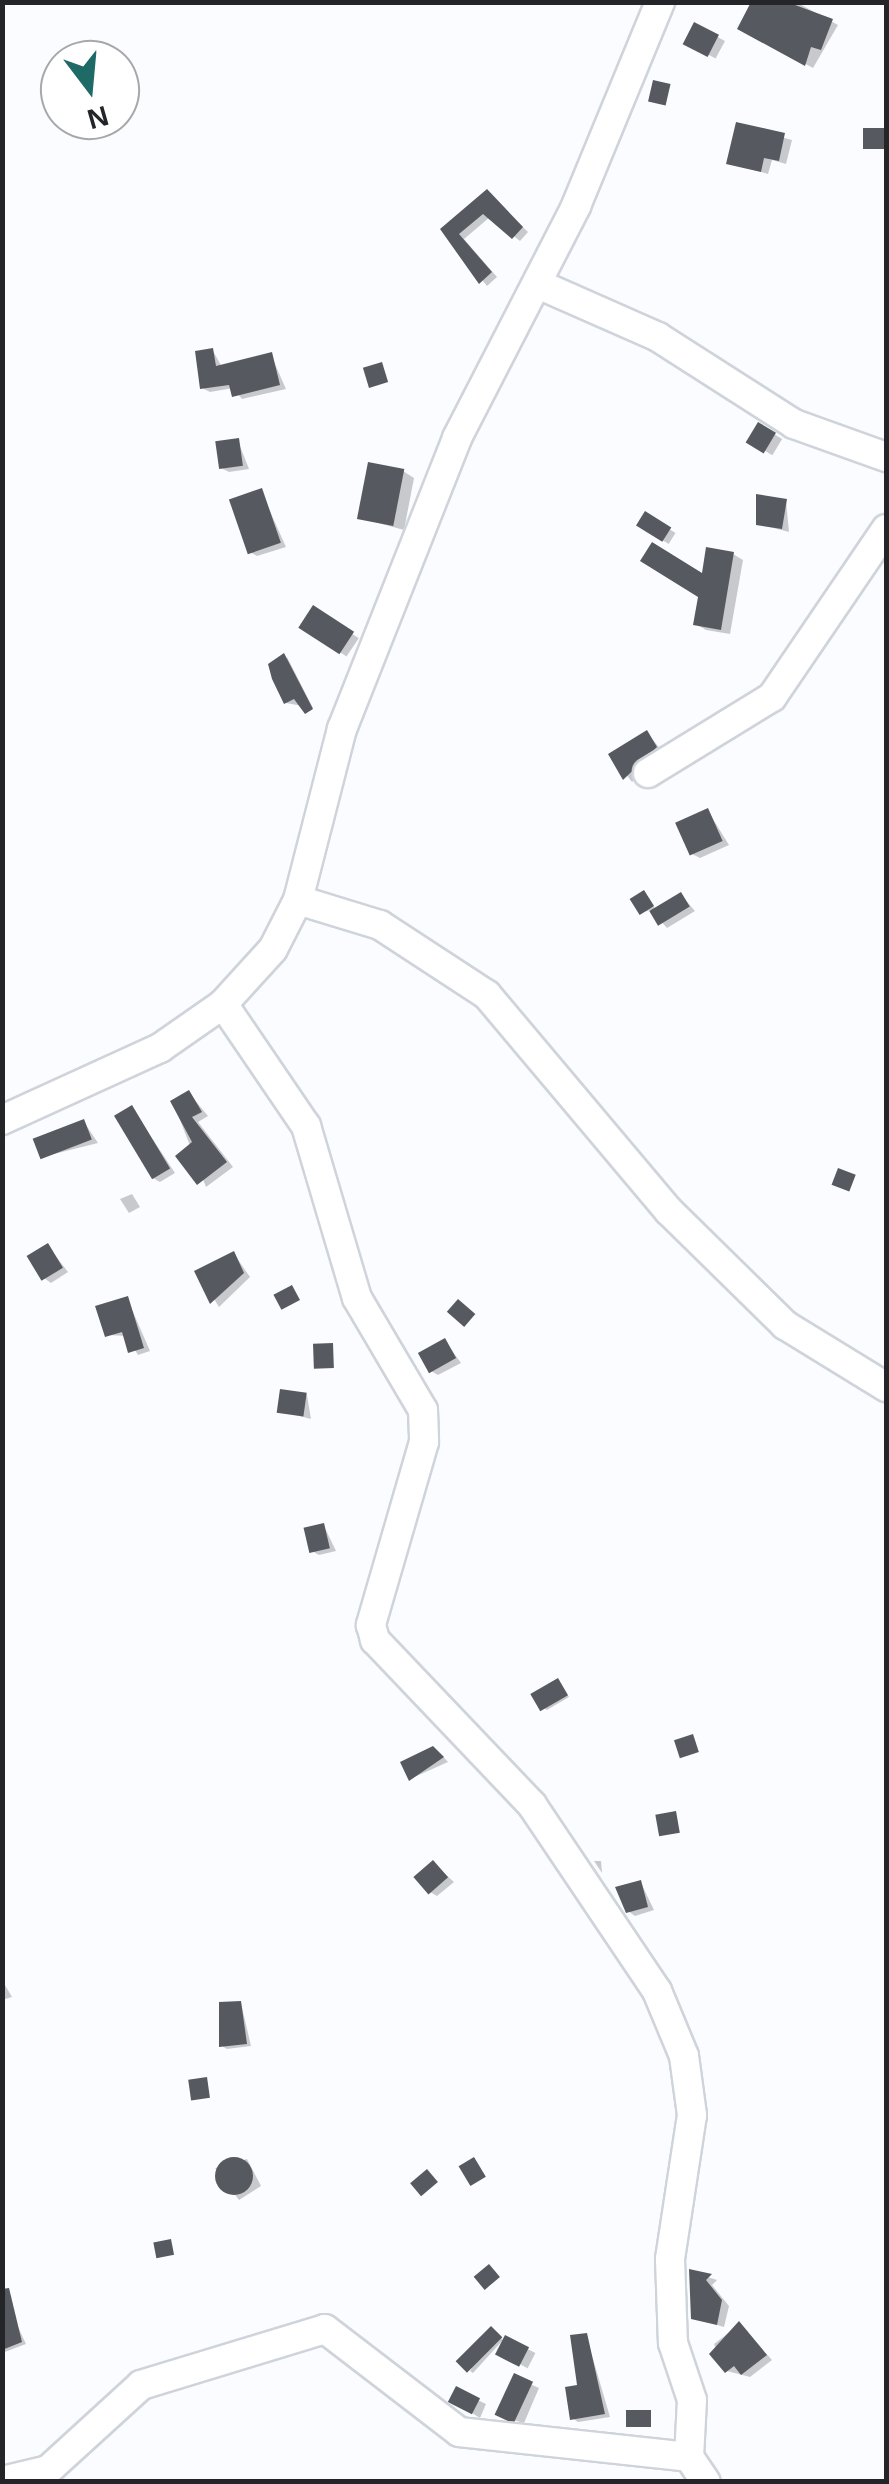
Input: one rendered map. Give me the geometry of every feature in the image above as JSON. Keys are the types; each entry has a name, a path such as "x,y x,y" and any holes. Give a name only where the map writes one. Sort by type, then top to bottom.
{"street":[{"path":"2,1120 160,1048 223,1004 274,949 298,900 342,728 458,438 538,284 660,2"},
{"path":"538,284 658,337 794,424 886,457"},
{"path":"648,773 772,697 886,529"},
{"path":"298,900 380,925 488,995 669,1212 785,1325 886,1387"},
{"path":"223,1004 306,1126 357,1298 424,1410 424,1442 371,1625 375,1640 532,1805 657,1992 684,2056 692,2115 670,2259 674,2343 692,2400 688,2457 706,2482"},
{"path":"2,2481 48,2470 141,2385 325,2329 414,2406 469,2436 688,2457"}],"building":[{"path":"751,2 787,2 833,19 821,50 811,47 805,66 737,29"},
{"path":"694,22 719,35 708,57 683,44"},
{"path":"653,80 671,84 666,105 648,101"},
{"path":"736,122 785,133 779,161 764,158 761,172 726,164"},
{"path":"863,128 885,128 885,149 863,149"},
{"path":"487,189 523,227 512,239 483,214 459,234 492,272 479,284 440,229"},
{"path":"213,348 216,366 272,352 280,385 232,397 229,385 200,389 195,351"},
{"path":"382,362 388,382 369,388 363,368"},
{"path":"758,422 776,433 764,453 746,443"},
{"path":"239,438 243,466 219,469 215,441"},
{"path":"368,462 404,469 393,526 357,519"},
{"path":"262,488 281,543 248,554 229,499"},
{"path":"756,494 787,499 782,529 756,525"},
{"path":"645,511 671,527 662,542 636,525"},
{"path":"652,542 702,573 706,547 734,552 721,630 693,625 698,597 640,561"},
{"path":"313,605 354,632 339,654 298,628"},
{"path":"284,653 313,709 305,714 294,699 284,704 272,679 268,664"},
{"path":"647,730 657,747 623,780 608,754"},
{"path":"708,808 723,841 690,856 675,823"},
{"path":"644,890 654,906 640,915 630,899"},
{"path":"681,892 690,907 658,926 649,911"},
{"path":"189,1090 202,1112 192,1117 227,1162 197,1185 175,1156 192,1142 170,1101"},
{"path":"132,1105 170,1168 152,1179 114,1116"},
{"path":"84,1119 92,1140 41,1159 33,1139"},
{"path":"838,1168 856,1175 849,1192 832,1185"},
{"path":"48,1243 63,1268 42,1281 27,1256"},
{"path":"234,1251 244,1273 210,1304 194,1271"},
{"path":"292,1285 300,1300 281,1310 273,1295"},
{"path":"128,1296 144,1348 128,1353 122,1332 105,1337 95,1306"},
{"path":"458,1299 475,1314 464,1327 447,1312"},
{"path":"445,1338 456,1358 429,1373 418,1353"},
{"path":"333,1343 334,1368 314,1369 313,1344"},
{"path":"280,1389 307,1393 303,1417 277,1413"},
{"path":"324,1523 330,1548 309,1553 304,1528"},
{"path":"558,1678 568,1695 540,1711 530,1694"},
{"path":"693,1734 699,1752 680,1758 674,1740"},
{"path":"433,1746 444,1757 409,1781 400,1762"},
{"path":"676,1811 680,1833 659,1836 655,1815"},
{"path":"433,1860 448,1877 428,1894 413,1877"},
{"path":"641,1880 648,1907 626,1913 615,1887"},
{"path":"241,2001 247,2044 219,2047 219,2002"},
{"path":"207,2077 210,2098 191,2100 188,2080"},
{"path":"234,2157 247,2163 253,2176 247,2189 234,2195 221,2189 215,2176 221,2163"},
{"path":"474,2157 486,2177 470,2186 459,2166"},
{"path":"427,2169 438,2182 421,2196 410,2183"},
{"path":"171,2239 174,2255 156,2258 153,2242"},
{"path":"489,2264 500,2277 485,2290 474,2277"},
{"path":"689,2269 712,2274 706,2280 722,2300 717,2325 691,2319"},
{"path":"9,2288 22,2342 2,2350 2,2289"},
{"path":"739,2321 767,2355 741,2375 734,2366 725,2373 709,2354"},
{"path":"491,2326 502,2337 467,2373 456,2361"},
{"path":"587,2333 605,2414 570,2420 565,2387 577,2385 570,2335"},
{"path":"505,2335 529,2347 519,2367 495,2355"},
{"path":"514,2373 533,2382 514,2424 495,2415"},
{"path":"456,2386 480,2398 472,2414 448,2402"},
{"path":"626,2410 651,2410 651,2427 626,2427"}]}
